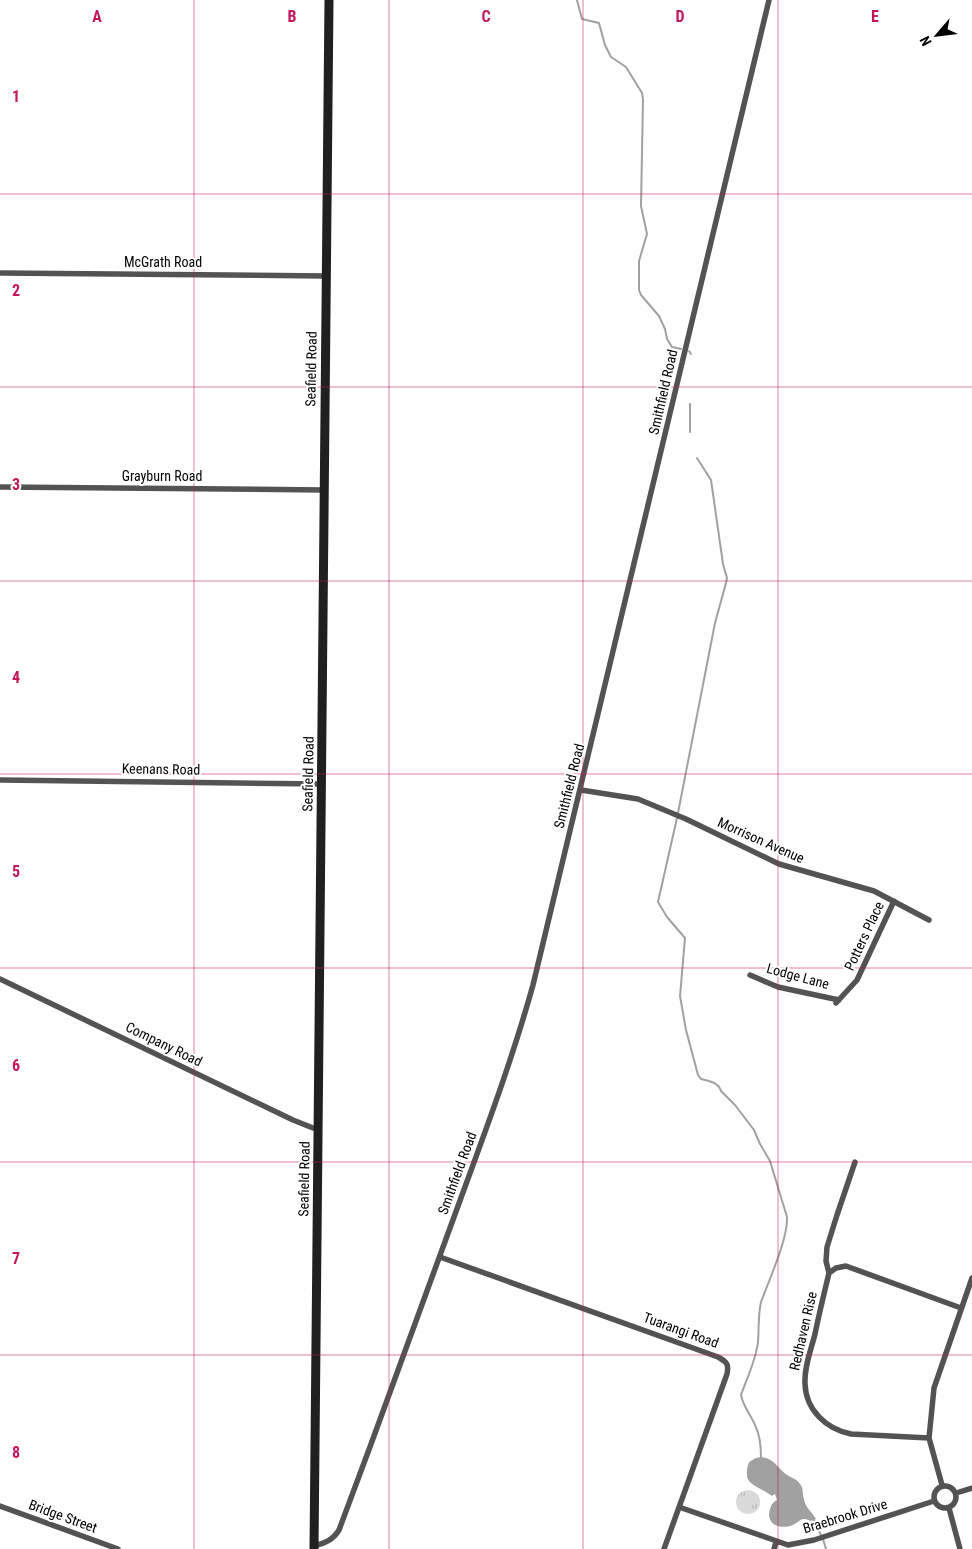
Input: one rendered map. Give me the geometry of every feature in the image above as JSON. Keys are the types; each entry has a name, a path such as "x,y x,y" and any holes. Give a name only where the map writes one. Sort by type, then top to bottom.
{"street":[{"name":"Seafield Road","path":"314,1548 329,0"},
{"name":"Smithfield Road","path":"314,1548 336,1536 339,1530 440,1256 524,1017 581,790 769,0"},
{"name":"McGrath Road","path":"0,273 326,276"},
{"name":"Grayburn Road","path":"0,487 324,490"},
{"name":"Keenans Road","path":"0,780 321,784"},
{"name":"Morrison Avenue","path":"581,790 638,799 686,819 779,864 874,891 929,920"},
{"name":"Potters Place","path":"838,1002 857,980 894,901"},
{"name":"Lodge Lane","path":"750,975 778,987 838,1002"},
{"name":"Company Road","path":"0,979 293,1120 313,1128 318,1128"},
{"name":"Redhaven Rise","path":"855,1162 836,1215 828,1247 826,1261 829,1273 805,1377 807,1395 814,1412 827,1425 841,1432 929,1438"},
{"name":"Tuarangi Road","path":"440,1256 726,1361 729,1367 727,1374 664,1549"},
{"path":"829,1273 836,1268 846,1266 961,1308"},
{"path":"942,1486 929,1438 934,1388 972,1278"},
{"path":"942,1486 948,1487 956,1493"},
{"path":"942,1486 935,1492 934,1501 938,1506 948,1508 955,1503 956,1493"},
{"path":"956,1493 972,1488"},
{"name":"Braebrook Drive","path":"679,1507 788,1545 814,1540 934,1501"},
{"name":"Bridge Street","path":"0,1506 118,1549"},
{"path":"948,1508 960,1549"},
{"path":"774,1549 776,1542"}],"green space":[{"path":"748,1490 757,1493 760,1502 757,1511 748,1514 739,1511 736,1502 739,1493"}],"shaded area":[{"path":"761,1457 772,1461 798,1482 802,1488 806,1505 816,1519 811,1521 803,1519 793,1525 784,1527 775,1525 772,1522 769,1514 772,1505 777,1500 775,1494 772,1496 751,1484 747,1476 749,1462"}],"waterway":[{"path":"577,0 582,19 599,23 605,45 611,57 626,67 642,93 641,206 647,234 639,261 639,290 659,316 667,339 672,347 681,349"},
{"path":"690,404 690,432"},
{"path":"678,813 715,623 727,578 723,564 711,480 697,458"},
{"path":"677,818 658,902 667,917 685,938 680,996 686,1030 698,1075 701,1079 713,1082 718,1086 754,1130 770,1161 787,1217 781,1248 761,1302 758,1342 751,1369 741,1395 758,1433 761,1457"},
{"path":"814,1520 821,1535"},
{"path":"823,1539 826,1549"}]}
